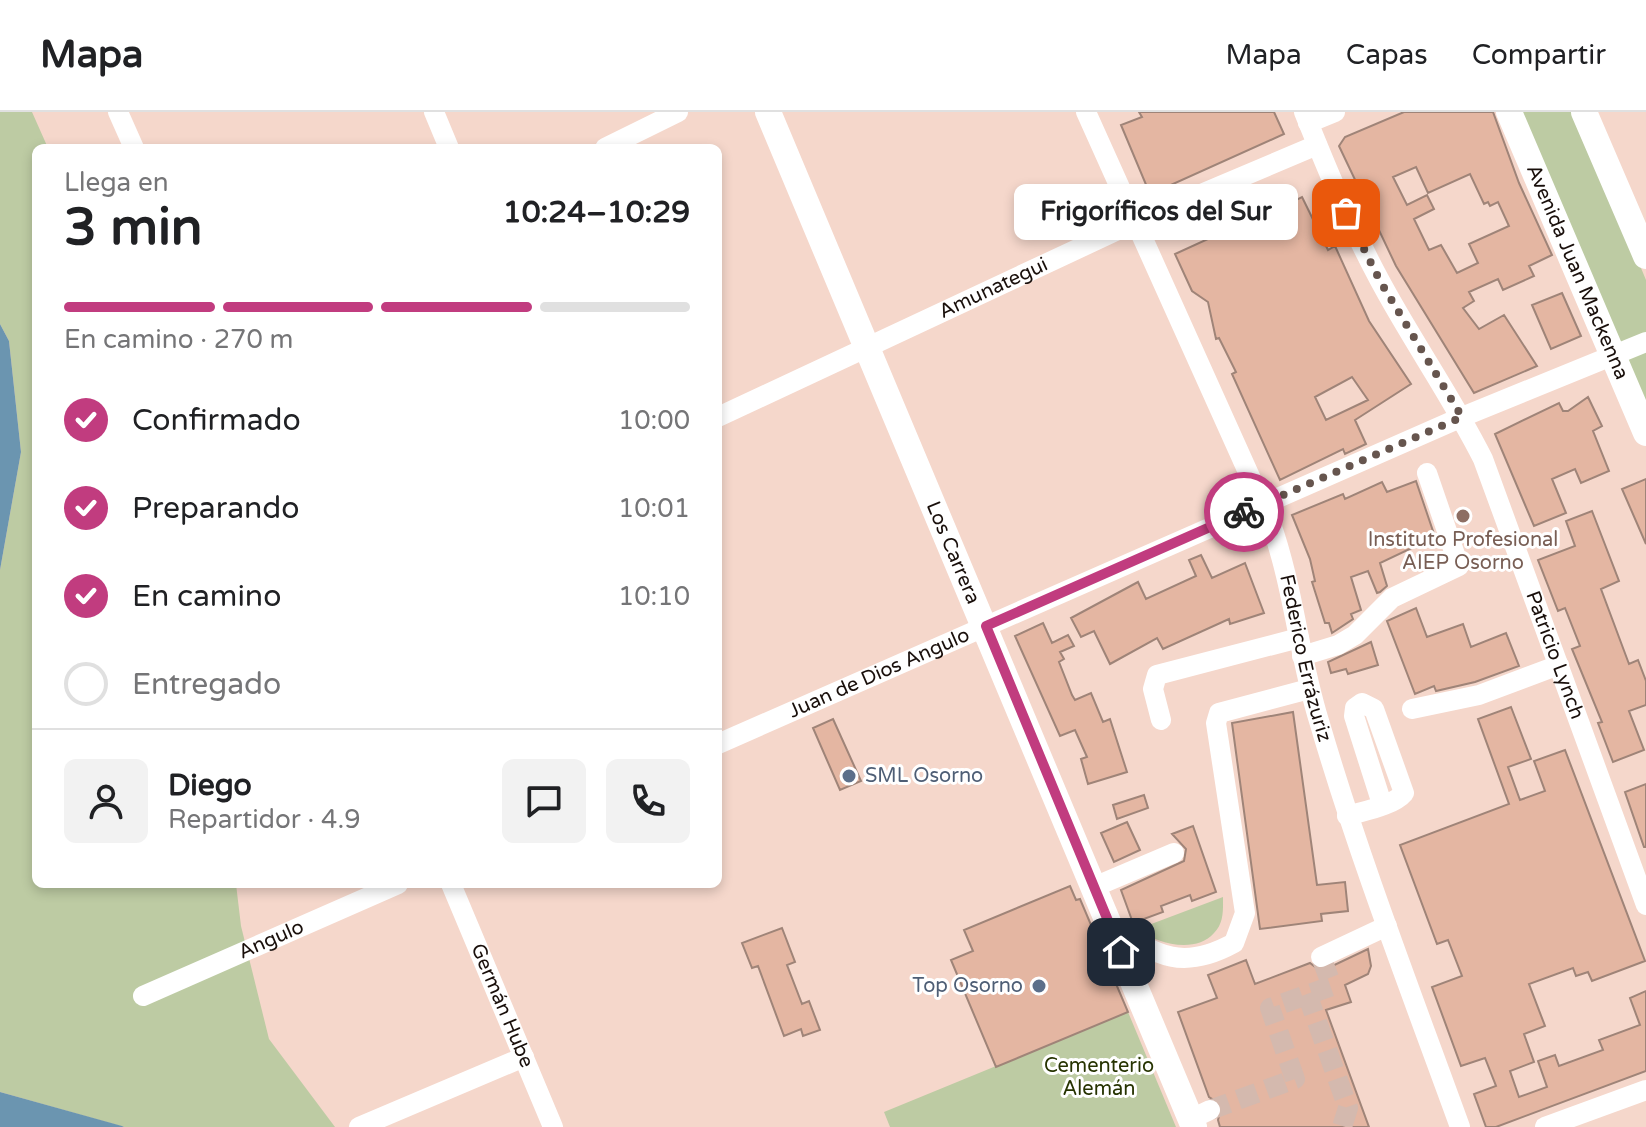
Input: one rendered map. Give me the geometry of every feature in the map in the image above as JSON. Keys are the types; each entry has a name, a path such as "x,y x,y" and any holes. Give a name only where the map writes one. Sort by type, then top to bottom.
{"main road":[{"name":"Los Carrera","path":"768,112 1094,887 1198,1119"},
{"name":"Avenida Juan Mackenna","path":"1509,112 1646,433"},
{"path":"1584,112 1646,256"}],"street":[{"path":"118,112 132,144"},
{"path":"434,112 447,144"},
{"path":"613,144 678,112"},
{"name":"Federico Errázuriz","path":"1086,112 1263,504 1287,569 1309,689 1347,816 1460,1127"},
{"path":"1306,118 1335,112"},
{"name":"Patricio Lynch","path":"1306,118 1380,281 1462,417 1499,496 1646,905"},
{"name":"Amunategui","path":"722,415 1135,222 1317,145"},
{"name":"Juan de Dios Angulo","path":"722,742 1462,417 1646,342"},
{"path":"1161,720 1153,689 1157,675 1300,647 1338,645 1355,635 1392,598 1459,566 1427,473"},
{"path":"1412,709 1479,695 1559,665"},
{"path":"1111,926 1167,958 1216,953 1234,943 1245,913 1216,723 1219,713 1309,689"},
{"path":"1347,816 1382,804"},
{"path":"1094,887 1174,853"},
{"name":"Angulo","path":"143,996 389,888"},
{"name":"Germán Hube","path":"453,888 553,1127"},
{"path":"1321,957 1387,926"},
{"path":"359,1127 524,1057"},
{"path":"1545,1127 1646,1090"}],"green space":[{"path":"0,112 32,112 46,144 32,144 32,888 236,888 241,926 269,1039 335,1127 124,1127 0,1092 0,570 21,452 9,341 0,324"},
{"path":"1514,112 1576,112 1646,280 1646,422"},
{"path":"1223,897 1220,925 1214,933 1197,943 1165,942 1138,929"},
{"name":"Cementerio Alemán","path":"1128,1012 1176,1127 890,1127 884,1112"}],"water":[{"path":"0,324 9,341 21,452 0,570"},
{"path":"0,1092 122,1126 124,1127 0,1127"}],"building":[{"path":"1139,112 1274,112 1284,134 1164,188 1166,193 1152,199 1121,125 1142,117"},
{"path":"1404,112 1493,112 1519,183 1552,255 1529,266 1534,276 1503,290 1498,279 1469,292 1474,301 1463,308 1479,329 1504,315 1537,366 1474,393 1396,266 1339,146 1345,137","holes":["1416,167 1428,193 1470,174 1484,204 1488,202 1490,206 1498,202 1509,226 1469,244 1478,263 1457,273 1441,245 1429,250 1414,219 1434,209 1427,195 1407,205 1393,177"]},
{"path":"1302,197 1328,250 1335,246 1369,321 1411,384 1355,420 1366,444 1345,454 1343,449 1280,480 1232,374 1236,372 1219,338 1216,339 1208,302 1192,291 1175,254 1234,227 1236,230","holes":["1352,377 1368,400 1326,420 1315,397"]},
{"path":"1562,293 1581,336 1551,349 1532,305"},
{"path":"1588,397 1602,426 1593,431 1609,471 1581,483 1575,469 1552,479 1566,513 1534,526 1495,434 1559,403 1563,411 1568,411"},
{"path":"1646,479 1646,544 1622,489"},
{"path":"1416,481 1435,537 1380,563 1387,586 1380,592 1377,593 1368,571 1351,577 1361,610 1351,614 1353,619 1332,633 1329,623 1325,623 1312,582 1315,581 1310,559 1292,515 1343,494 1345,499 1382,482 1387,492"},
{"path":"1592,511 1619,581 1601,589 1629,664 1638,660 1646,681 1646,705 1629,711 1644,750 1613,762 1598,723 1602,722 1572,649 1580,646 1565,608 1558,611 1538,560 1575,546 1566,521"},
{"path":"1201,555 1212,578 1245,563 1264,613 1230,624 1229,619 1163,649 1157,638 1110,664 1094,631 1081,637 1071,618 1138,582 1146,599 1196,576 1189,560"},
{"path":"1416,608 1427,637 1463,624 1471,647 1506,633 1519,666 1475,682 1436,691 1434,686 1415,694 1387,621"},
{"path":"1043,623 1052,643 1068,635 1074,646 1060,652 1064,659 1059,662 1072,695 1075,700 1091,693 1103,722 1110,719 1127,772 1088,784 1081,759 1087,757 1075,730 1060,736 1015,636"},
{"path":"1371,642 1378,665 1348,674 1346,669 1331,673 1328,662"},
{"path":"1511,707 1531,759 1508,767 1520,800 1545,791 1534,761 1565,750 1645,961 1592,981 1588,972 1576,976 1573,968 1529,984 1545,1026 1524,1034 1534,1062 1510,1071 1519,1097 1547,1087 1538,1061 1555,1055 1559,1066 1603,1050 1599,1040 1640,1025 1630,998 1646,991 1646,1071 1496,1127 1486,1127 1474,1094 1496,1086 1485,1058 1461,1066 1432,987 1462,976 1448,940 1437,944 1400,845 1509,804 1478,719"},
{"path":"1293,712 1317,885 1345,882 1348,911 1321,914 1322,921 1260,929 1232,723"},
{"path":"833,719 861,781 840,790 813,728"},
{"path":"1646,784 1646,847 1644,847 1625,792"},
{"path":"1144,795 1148,808 1117,819 1113,805"},
{"path":"1127,822 1140,850 1114,862 1101,833"},
{"path":"1193,826 1216,892 1192,901 1190,895 1161,906 1163,912 1133,923 1121,890 1184,861 1186,849 1172,834"},
{"name":"Top Osorno","path":"1070,886 1076,900 1080,899 1128,1012 996,1067 951,960 973,951 964,930"},
{"path":"782,928 795,962 787,965 802,1004 809,1001 820,1030 803,1036 801,1029 784,1036 758,966 752,968 742,943"},
{"path":"1368,949 1371,966 1368,974 1345,985 1351,1002 1326,1010 1369,1127 1220,1127 1218,1120 1222,1105 1209,1097 1178,1012 1217,998 1208,975 1246,960 1255,984 1310,963 1319,970 1326,969"}],"tunnel":[{"path":"1210,1110 1295,1079 1270,1008 1332,986 1321,957"},
{"path":"1307,994 1348,1108 1342,1127"}],"way so far":[{"path":"1244,512 1462,417 1380,281 1346,213"}],"place":[{"name":"Frigoríficos del Sur","path":"1346,213"},
{"name":"Instituto Profesional AIEP Osorno","path":"1463,516"},
{"name":"SML Osorno","path":"849,776"},
{"name":"Top Osorno","path":"1039,986"}],"route":[{"path":"1121,952 986,626 1244,512"}]}
